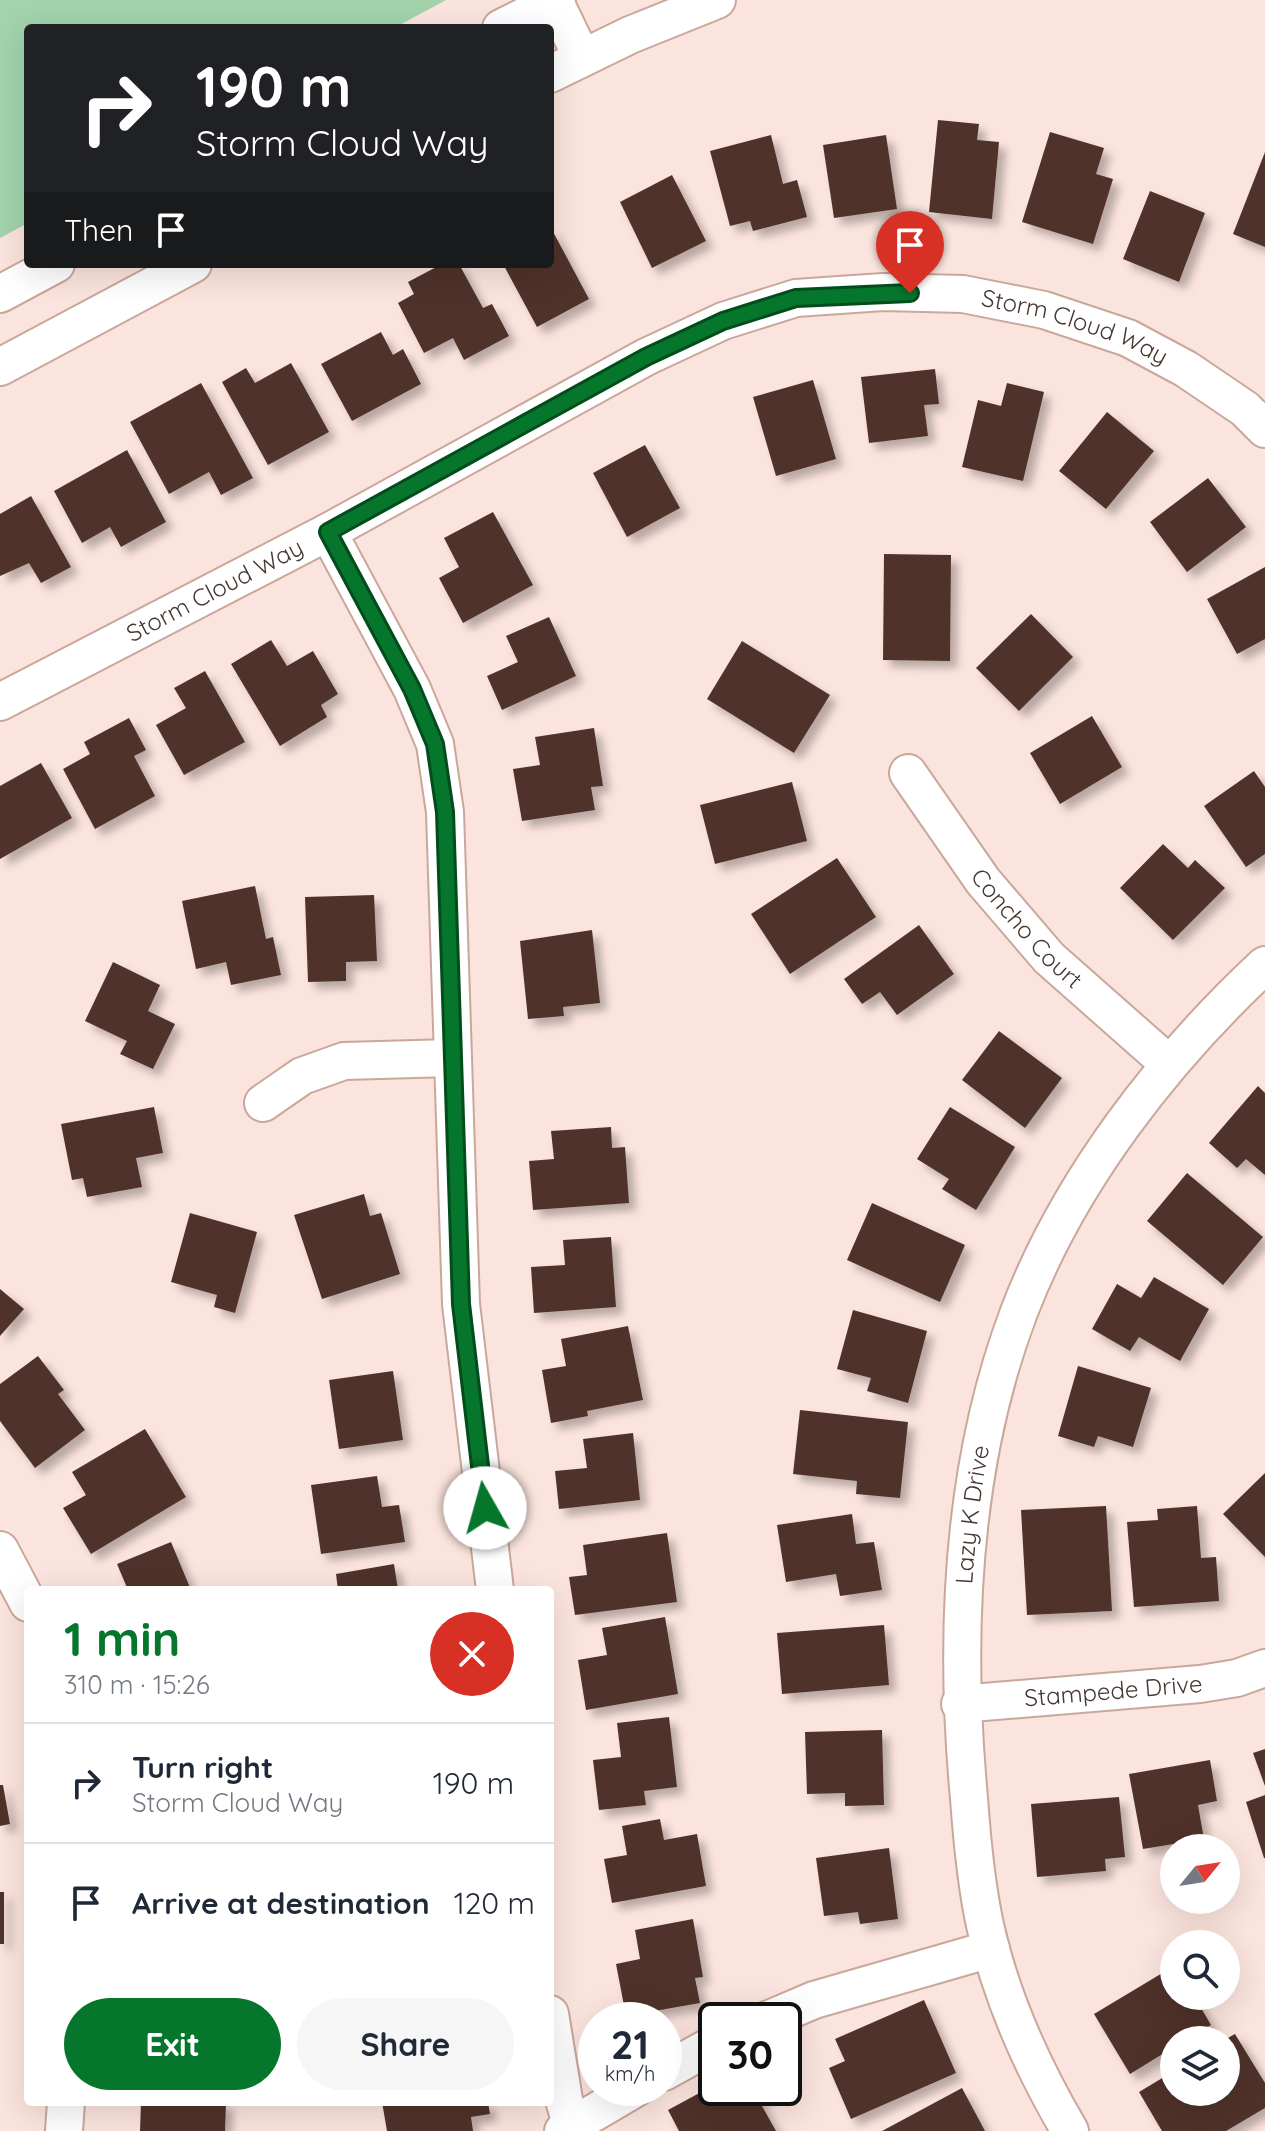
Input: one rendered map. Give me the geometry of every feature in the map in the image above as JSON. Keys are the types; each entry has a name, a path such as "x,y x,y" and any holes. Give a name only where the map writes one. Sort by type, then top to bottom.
{"street":[{"path":"509,24 555,0 582,58"},
{"path":"554,72 717,0"},
{"path":"0,294 49,268"},
{"path":"0,367 186,268"},
{"name":"Storm Cloud Way","path":"0,702 328,532 646,357 723,321 796,298 883,292 963,294 1044,310 1128,338 1186,369 1245,409 1265,429"},
{"path":"328,532 412,689 435,744 445,812 461,1304 495,1586"},
{"name":"Concho Court","path":"908,773 983,881 1049,958 1169,1064"},
{"name":"Lazy K Drive","path":"1070,2131 1041,2081 991,1949 974,1854 960,1704 968,1547 980,1448 1019,1313 1067,1216 1169,1064 1265,965"},
{"path":"263,1103 302,1076 344,1061 451,1058"},
{"path":"0,1550 24,1595"},
{"name":"Stampede Drive","path":"960,1704 1200,1684 1237,1678 1265,1668"},
{"path":"802,2005 991,1949"},
{"path":"554,2038 569,2129 607,2106"},
{"path":"64,2131 66,2106"}],"green space":[{"path":"0,0 446,0 401,24 24,24 24,225 0,238"}],"building":[{"path":"938,120 979,124 977,140 999,142 992,219 929,212"},
{"path":"1050,132 1104,148 1096,174 1113,179 1093,244 1022,222"},
{"path":"771,135 783,184 797,180 807,217 753,231 750,221 730,226 710,151"},
{"path":"886,135 897,209 834,218 823,145"},
{"path":"1265,152 1265,247 1233,234"},
{"path":"672,175 706,241 652,268 620,202"},
{"path":"1150,191 1205,213 1179,282 1123,259"},
{"path":"554,233 589,299 537,327 505,268 554,268"},
{"path":"434,268 461,268 483,308 492,304 509,336 464,360 453,338 424,353 398,303 414,294 408,282"},
{"path":"381,332 393,355 403,349 421,384 352,421 321,364"},
{"path":"291,363 329,432 268,465 222,382 246,368 255,383"},
{"path":"935,369 939,404 924,405 928,436 869,443 861,377"},
{"path":"813,380 836,459 776,476 753,397"},
{"path":"201,383 253,478 221,495 209,472 169,494 130,422"},
{"path":"1007,383 1044,392 1023,481 962,467 978,400 1001,406"},
{"path":"1107,412 1154,451 1106,509 1059,471"},
{"path":"645,445 680,508 627,537 593,473"},
{"path":"127,450 166,522 121,547 110,527 82,543 54,491"},
{"path":"1208,478 1246,527 1187,572 1150,522"},
{"path":"31,496 71,567 41,583 29,563 0,576 0,514"},
{"path":"493,512 533,585 463,623 439,578 459,567 444,538"},
{"path":"884,554 951,555 950,661 883,660"},
{"path":"1265,567 1265,639 1237,654 1207,599"},
{"path":"1031,614 1073,657 1019,711 976,668"},
{"path":"549,617 576,676 502,710 487,676 518,662 506,636"},
{"path":"271,640 287,666 313,651 338,694 321,705 327,717 280,746 231,664"},
{"path":"742,641 830,695 794,753 707,699"},
{"path":"205,671 245,742 184,775 156,725 186,708 174,688"},
{"path":"1092,716 1122,767 1060,804 1030,753"},
{"path":"129,718 146,750 134,756 155,796 95,829 63,769 90,754 84,742"},
{"path":"594,728 603,786 591,787 595,810 522,821 513,769 540,765 535,737"},
{"path":"41,763 72,818 0,859 0,786"},
{"path":"1254,771 1265,787 1265,854 1246,867 1204,806"},
{"path":"792,782 807,841 715,864 700,805"},
{"path":"1163,844 1188,868 1195,860 1225,888 1173,940 1120,888"},
{"path":"837,858 876,917 790,974 751,914"},
{"path":"255,886 266,939 273,937 281,975 231,985 226,962 196,969 182,901"},
{"path":"374,895 377,961 346,962 346,981 308,982 305,897"},
{"path":"919,925 954,974 897,1015 880,992 862,1004 844,979"},
{"path":"592,930 600,1003 563,1007 564,1016 528,1019 520,941"},
{"path":"113,962 160,985 148,1011 175,1024 153,1069 120,1054 127,1041 85,1021"},
{"path":"999,1031 1062,1078 1025,1128 962,1080"},
{"path":"1258,1086 1265,1093 1265,1175 1246,1159 1237,1168 1209,1143"},
{"path":"154,1107 163,1153 136,1158 142,1187 87,1197 83,1178 72,1180 61,1124"},
{"path":"950,1107 1015,1147 976,1210 942,1189 949,1179 917,1159"},
{"path":"611,1127 612,1148 625,1147 629,1203 533,1210 529,1161 554,1159 551,1131"},
{"path":"1187,1173 1263,1237 1223,1285 1147,1221"},
{"path":"364,1194 370,1216 381,1213 400,1274 322,1299 294,1215"},
{"path":"872,1203 965,1245 940,1302 847,1260"},
{"path":"190,1213 257,1232 235,1313 214,1307 217,1295 171,1282"},
{"path":"611,1237 616,1307 534,1313 531,1267 565,1265 563,1240"},
{"path":"1154,1277 1209,1309 1180,1361 1139,1337 1130,1351 1092,1329 1117,1284 1141,1298"},
{"path":"0,1289 24,1309 0,1336"},
{"path":"853,1310 927,1331 908,1403 867,1391 871,1378 837,1369"},
{"path":"628,1326 643,1400 587,1411 588,1416 551,1423 542,1370 566,1366 561,1339"},
{"path":"38,1356 64,1390 58,1394 85,1430 35,1468 0,1421 0,1384"},
{"path":"1078,1366 1151,1388 1133,1447 1098,1436 1094,1447 1058,1436"},
{"path":"393,1371 403,1440 339,1449 329,1380"},
{"path":"800,1410 908,1422 900,1498 856,1494 857,1481 793,1474"},
{"path":"145,1429 186,1497 91,1554 63,1508 86,1495 72,1472"},
{"path":"633,1433 640,1500 559,1509 555,1471 587,1468 583,1439"},
{"path":"1265,1473 1265,1557 1223,1514"},
{"path":"377,1476 382,1507 399,1505 405,1542 321,1554 311,1485"},
{"path":"1106,1506 1112,1611 1027,1615 1021,1510"},
{"path":"1197,1506 1201,1558 1216,1557 1219,1601 1134,1607 1127,1522 1158,1520 1157,1509"},
{"path":"852,1514 856,1544 874,1542 882,1590 840,1596 836,1574 786,1582 777,1525"},
{"path":"667,1533 677,1602 575,1615 569,1577 587,1575 583,1545"},
{"path":"171,1542 189,1586 126,1586 117,1564"},
{"path":"394,1564 397,1586 338,1586 336,1574"},
{"path":"665,1617 678,1694 586,1710 578,1660 607,1655 602,1628"},
{"path":"884,1625 889,1685 782,1694 777,1633"},
{"path":"669,1717 677,1787 644,1791 646,1805 599,1810 593,1760 621,1757 617,1723"},
{"path":"882,1730 884,1805 845,1806 845,1793 807,1794 805,1732"},
{"path":"1265,1749 1265,1786 1253,1753"},
{"path":"1210,1760 1217,1801 1198,1805 1203,1834 1160,1834 1160,1846 1143,1849 1129,1774"},
{"path":"0,1785 3,1785 10,1824 0,1826"},
{"path":"1265,1795 1265,1858 1264,1858 1246,1802"},
{"path":"1119,1797 1125,1857 1105,1859 1106,1871 1037,1877 1031,1804"},
{"path":"660,1819 664,1840 697,1834 706,1886 612,1903 604,1859 627,1855 622,1826"},
{"path":"889,1848 898,1919 860,1924 858,1912 824,1916 816,1858"},
{"path":"0,1892 4,1892 4,1944 0,1944"},
{"path":"693,1919 703,1977 695,1978 700,2002 682,2006 682,2002 623,2002 616,1964 640,1959 635,1930"},
{"path":"1160,1974 1160,2010 1202,2010 1211,2025 1160,2026 1160,2056 1130,2074 1094,2014"},
{"path":"924,2000 956,2073 851,2119 829,2068 845,2061 835,2039"},
{"path":"1240,2042 1265,2083 1265,2108 1226,2131 1162,2131 1139,2092 1160,2079 1160,2106 1240,2106"},
{"path":"962,2088 985,2131 882,2131"},
{"path":"698,2094 698,2106 762,2106 776,2131 679,2131 668,2110 682,2106 682,2102"},
{"path":"141,2106 226,2106 225,2131 140,2131"},
{"path":"383,2106 489,2106 490,2114 471,2117 473,2131 387,2131"}],"route":[{"path":"485,1508 461,1304 445,812 435,744 412,689 328,532 646,357 723,321 796,298 910,293"}]}
